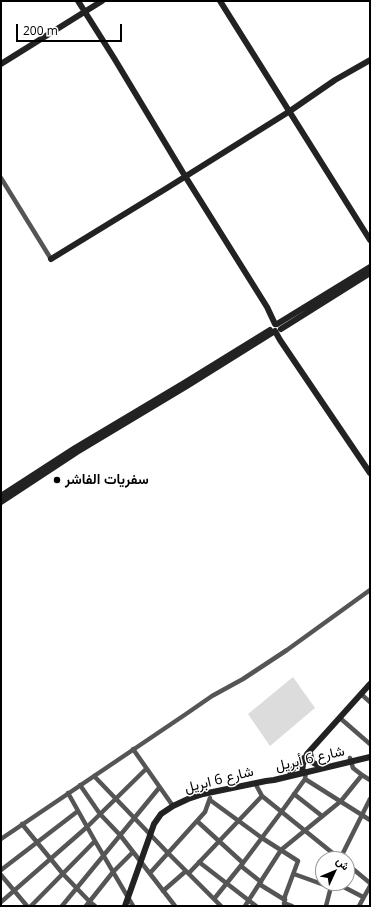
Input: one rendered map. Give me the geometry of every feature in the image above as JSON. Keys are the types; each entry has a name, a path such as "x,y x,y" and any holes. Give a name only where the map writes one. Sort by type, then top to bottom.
{"street":[{"path":"78,1 185,176 268,307 283,345 370,474"},
{"path":"1,64 102,1"},
{"path":"220,1 370,240"},
{"path":"1,178 51,258 290,111 335,80 370,60"},
{"path":"1,496 212,368 370,267"},
{"path":"276,328 370,272"},
{"path":"1,502 60,461"},
{"path":"1,839 68,792 212,696 243,679 287,650 370,590"},
{"path":"290,772 309,753 370,684"},
{"path":"361,694 370,702"},
{"path":"340,718 370,744"},
{"path":"133,749 173,806"},
{"path":"309,753 312,762 319,766"},
{"path":"214,899 262,838 294,794 304,772 309,753"},
{"name":"شارع 6 أبريل","path":"266,781 370,754"},
{"name":"شارع 6 أبريل","path":"266,781 290,772 304,772 319,766 370,758"},
{"path":"350,760 352,766 370,780"},
{"path":"1,902 87,827 146,769"},
{"path":"304,772 341,801 370,820"},
{"path":"245,906 282,850 341,801 362,775"},
{"path":"94,776 220,906"},
{"name":"شارع 6 ابريل","path":"125,906 150,834 159,816 173,806 188,799 266,781"},
{"path":"256,783 262,796 330,851"},
{"path":"80,785 100,814 120,835 175,906"},
{"path":"64,905 76,888 159,788"},
{"path":"68,792 133,906"},
{"path":"150,873 167,852 205,812 212,793"},
{"path":"294,794 322,816"},
{"path":"163,891 200,862 218,841 262,796"},
{"path":"344,851 370,799"},
{"path":"210,800 262,838 298,861 284,903"},
{"path":"1,870 78,811"},
{"path":"197,820 260,883 284,903 292,906"},
{"path":"22,824 76,888 96,906"},
{"path":"31,906 95,841"},
{"path":"86,906 114,872 133,852"},
{"path":"200,862 256,906"},
{"path":"355,871 370,884 359,906"},
{"path":"294,874 315,880"},
{"path":"1,875 27,906"},
{"path":"326,906 330,891"},
{"path":"351,891 363,897"}],"shaded area":[{"path":"293,677 315,708 270,746 248,714"}],"place":[{"name":"سفريات الفاشر","path":"57,480"}]}
